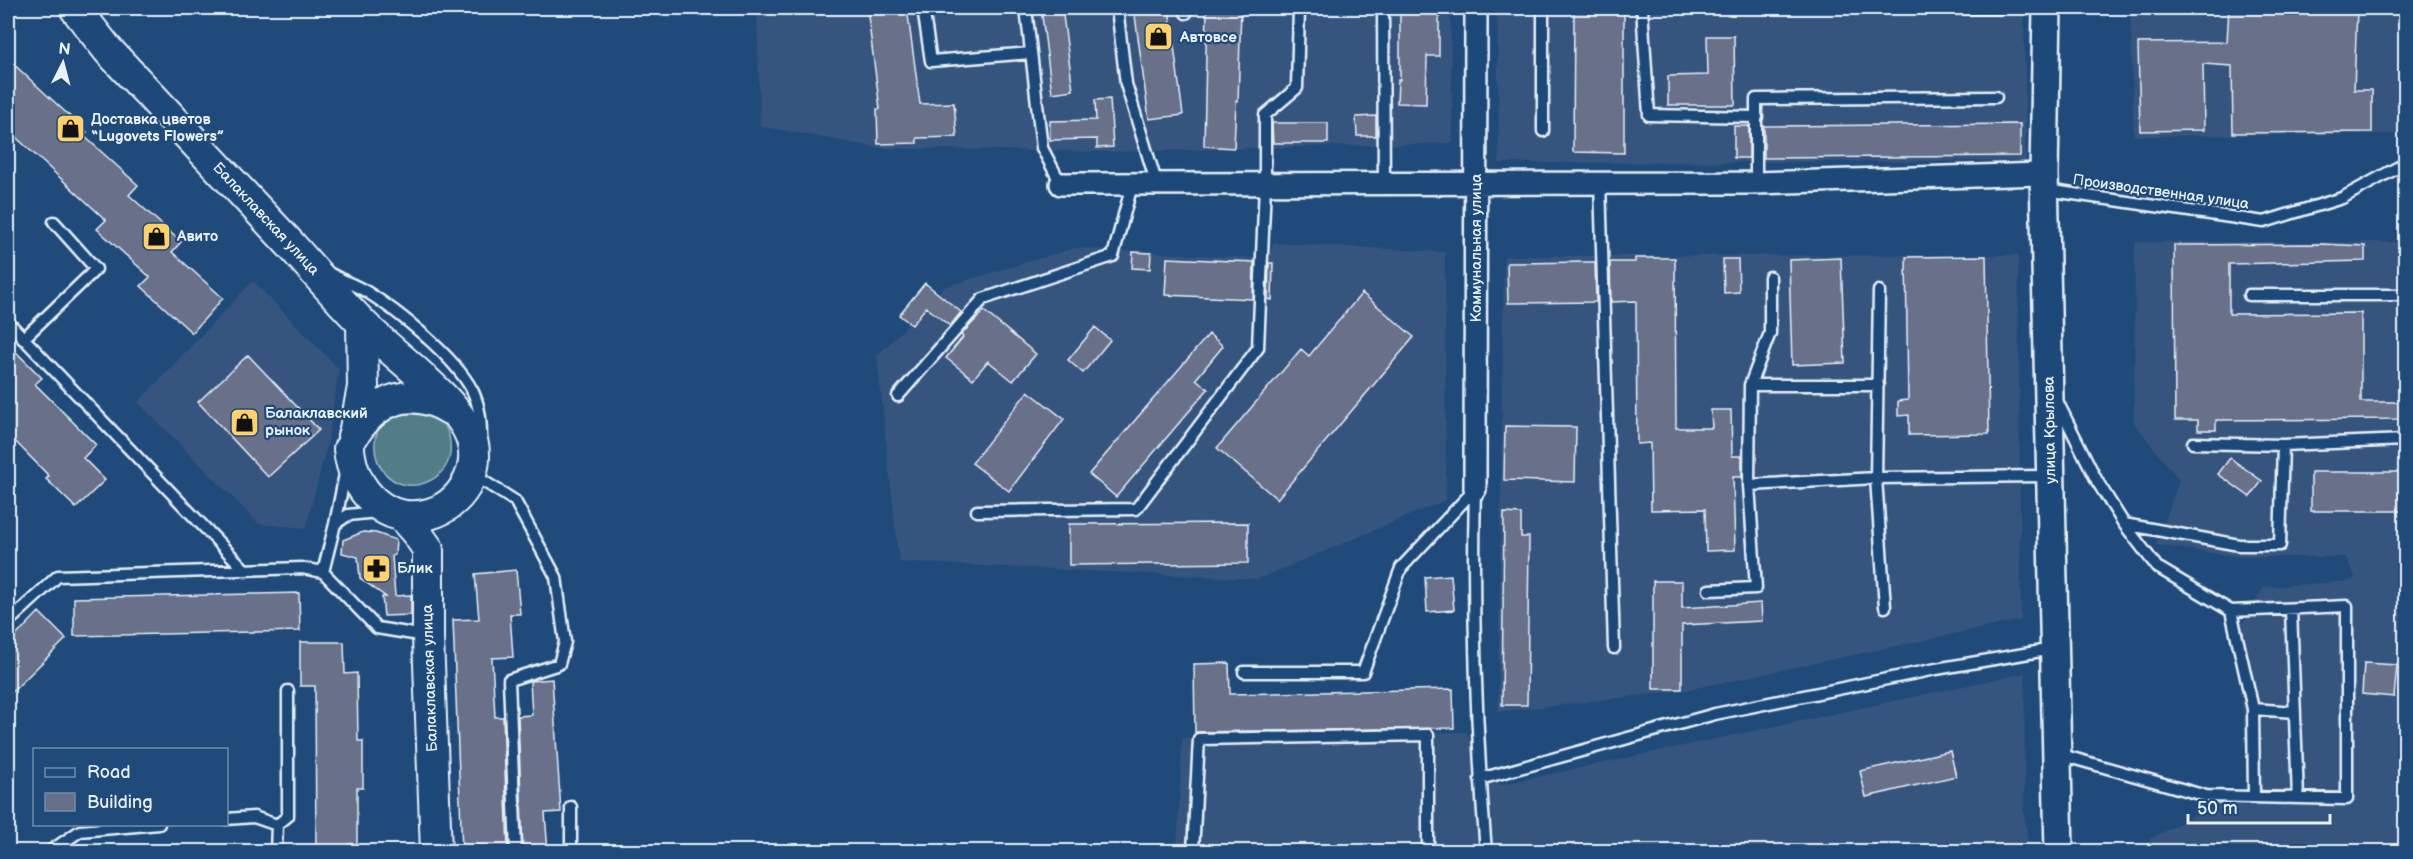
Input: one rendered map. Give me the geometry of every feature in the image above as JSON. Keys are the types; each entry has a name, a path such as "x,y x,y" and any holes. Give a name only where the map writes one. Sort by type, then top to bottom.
{"main road":[{"name":"Балаклавская улица","path":"75,8 108,50 362,324 414,369 455,413 469,433 473,466"},
{"path":"362,324 363,387 351,443 351,463 361,488 380,506 397,513 416,516 440,510 459,495 473,466"},
{"path":"351,443 364,419 379,406 398,399 418,397 438,402 455,413"},
{"name":"Балаклавская улица","path":"436,852 428,637 428,549 440,510"},
{"path":"397,513 428,549"}],"street":[{"name":"Коммунальная улица","path":"1475,489 1476,8"},
{"name":"улица Крылова","path":"2047,8 2044,182 2059,852"},
{"path":"1061,184 2044,182"}],"lane":[{"path":"923,8 931,61 1031,53"},
{"path":"1026,8 1042,148 1061,184"},
{"path":"1117,8 1126,84 1157,185"},
{"path":"977,510 1136,509 1258,348 1265,185 1265,115 1296,87 1299,8"},
{"path":"1383,8 1384,182"},
{"path":"1543,8 1543,131"},
{"path":"1642,8 1649,115 1757,117"},
{"path":"1958,8 2000,8"},
{"path":"1756,183 1756,99 1996,98"},
{"name":"Производственная улица","path":"2044,182 2264,222 2342,198 2406,163"},
{"path":"1600,182 1614,648"},
{"path":"898,396 983,299 1113,256 1132,185"},
{"path":"23,339 96,269 54,222"},
{"path":"305,261 364,290 387,305 437,346 459,370 472,390 479,408 481,444 473,466 515,501 556,577 565,642 559,664 509,680 516,852"},
{"path":"1709,590 1756,588 1749,485 1749,385 1770,333 1770,277"},
{"path":"1879,291 1876,477 1885,607"},
{"path":"2249,295 2406,295"},
{"path":"8,322 246,571"},
{"path":"1749,385 1878,385"},
{"path":"2049,385 2097,481 2124,524 2157,567 2231,611 2347,606 2347,799 2206,796 2057,753"},
{"path":"2193,443 2283,445 2406,440"},
{"path":"322,572 335,524 351,443"},
{"path":"2124,524 2240,545 2280,545 2283,445"},
{"path":"1749,485 1876,477 2051,476"},
{"path":"1244,672 1363,672 1399,570 1475,489"},
{"path":"1475,489 1473,577 1480,779 1486,852"},
{"path":"335,524 348,515 362,512 397,513"},
{"path":"8,622 58,576 302,568 322,572 377,628 428,637"},
{"path":"2291,609 2298,798"},
{"path":"2231,611 2253,709 2254,797"},
{"path":"1480,779 1715,714 1936,669 2055,648"},
{"path":"276,852 277,825 288,816 288,691"},
{"path":"2253,709 2295,712"},
{"path":"1193,852 1199,739 1428,735 1428,852"},
{"path":"571,807 571,852"},
{"path":"228,819 254,817 277,825"},
{"path":"49,852 80,831 146,826"}],"shaded area":[{"path":"757,8 1450,8 1453,143 1106,152 880,148 760,126"},
{"path":"1497,8 2024,8 2026,161 1499,163"},
{"path":"2130,8 2405,8 2405,134 2134,136"},
{"path":"2135,242 2405,242 2405,851 2145,851 2150,839 2249,786 2236,634 2264,587 2352,581 2355,577 2346,557 2240,557 2156,545 2179,480 2134,423"},
{"path":"1273,243 1445,252 1446,500 1258,579 899,562 877,356 944,287 1074,248 1269,259"},
{"path":"2018,255 2021,620 1686,690 1498,712 1504,256"},
{"name":"Балаклавский рынок","path":"253,281 339,369 328,441 306,528 259,524 138,402"},
{"path":"2025,673 2024,810 2029,851 1177,852 1182,738 1466,732 1500,785"}],"green space":[{"path":"401,410 412,410 431,415 444,425 448,432 450,454 448,463 436,476 420,484 402,484 393,480 381,469 376,454 378,430 386,419"}],"building":[{"path":"867,8 907,8 920,104 954,103 957,137 917,138 917,143 878,144 877,109 880,109"},
{"path":"1041,8 1062,8 1073,90 1052,93"},
{"path":"1134,8 1169,8 1183,115 1149,119"},
{"path":"1207,8 1241,8 1234,148 1204,146"},
{"path":"1400,8 1439,8 1439,56 1427,56 1426,104 1397,103 1398,80 1400,80"},
{"path":"2229,8 2357,8 2354,90 2372,90 2372,132 2233,133 2232,66 2203,64 2204,130 2140,131 2138,43 2227,42"},
{"path":"1624,10 1624,153 1573,152 1574,11"},
{"path":"1707,36 1734,36 1735,105 1668,105 1668,76 1708,75"},
{"path":"8,59 87,132 84,136 138,185 129,195 181,242 172,252 223,298 192,333 141,286 150,277 97,229 106,220 8,130"},
{"path":"1110,99 1113,147 1097,148 1097,139 1050,140 1050,121 1096,120 1095,100"},
{"path":"1376,116 1376,136 1357,136 1356,117"},
{"path":"1272,123 1328,123 1328,143 1273,143"},
{"path":"2020,124 2020,156 1764,158 1764,126"},
{"path":"1734,126 1749,126 1749,158 1734,158"},
{"path":"2174,245 2365,246 2365,261 2229,264 2229,314 2361,313 2361,402 2404,402 2404,419 2216,420 2216,430 2198,430 2198,420 2175,420"},
{"path":"1133,252 1151,253 1150,269 1132,268"},
{"path":"1986,256 1989,434 1909,435 1909,415 1898,416 1898,401 1908,400 1906,257"},
{"path":"1167,258 1254,262 1253,299 1165,295"},
{"path":"1635,258 1675,258 1676,428 1712,428 1711,410 1731,410 1732,456 1742,456 1742,477 1733,477 1735,550 1706,551 1705,509 1651,510 1650,443 1637,444 1636,301 1611,302 1610,262 1635,262"},
{"path":"1841,258 1845,363 1792,365 1789,260"},
{"path":"1723,259 1738,259 1739,292 1724,293"},
{"path":"1595,262 1596,302 1508,303 1507,263"},
{"path":"1269,263 1273,263 1272,300 1268,299"},
{"path":"925,283 961,312 950,326 926,307 912,325 899,315"},
{"path":"1362,293 1414,337 1277,499 1217,448 1301,349 1309,356"},
{"path":"984,311 1036,354 1013,381 988,361 973,379 946,358 963,337 961,335"},
{"path":"1095,327 1110,340 1083,373 1068,360"},
{"path":"1209,334 1223,346 1196,379 1208,389 1116,497 1089,474"},
{"path":"8,344 42,378 35,384 96,445 83,458 105,480 76,508 46,479 49,476 8,434"},
{"name":"Балаклавский рынок","path":"248,355 319,430 268,477 198,402"},
{"path":"1028,391 1064,419 1009,491 972,463"},
{"path":"1505,426 1576,427 1575,482 1504,480"},
{"path":"2230,458 2262,481 2250,497 2218,474"},
{"path":"2311,472 2406,472 2406,511 2311,511"},
{"path":"1504,513 1521,514 1521,537 1529,537 1527,705 1502,705"},
{"path":"1248,523 1248,563 1069,565 1069,524"},
{"path":"363,532 376,533 396,540 395,555 392,556 395,596 411,595 411,615 384,616 382,597 386,597 360,578 358,557 342,553 343,540"},
{"path":"516,570 520,614 510,614 513,657 492,658 495,717 503,717 508,852 462,852 453,620 479,619 475,574"},
{"path":"1451,575 1454,610 1427,612 1425,577"},
{"path":"1653,581 1682,581 1682,608 1761,603 1762,621 1682,625 1682,689 1653,689"},
{"path":"299,593 300,631 74,636 74,598"},
{"path":"39,612 66,639 8,696 8,644"},
{"path":"300,642 344,642 345,674 357,673 358,741 363,741 363,788 357,788 357,844 348,844 348,852 316,852 315,686 300,686"},
{"path":"1229,663 1230,694 1453,689 1454,728 1195,732 1194,664"},
{"path":"2364,663 2397,665 2394,697 2362,694"},
{"path":"552,679 561,812 545,813 548,852 523,852 518,716 532,715 530,681"},
{"path":"1950,751 1956,776 1866,797 1860,771"}],"place":[{"name":"Автовсе","path":"1159,37"},
{"name":"Доставка цветов “Lugovets Flowers”","path":"70,128"},
{"name":"Авито","path":"156,236"},
{"name":"Балаклавский рынок","path":"244,422"},
{"name":"Блик","path":"376,568"}]}
